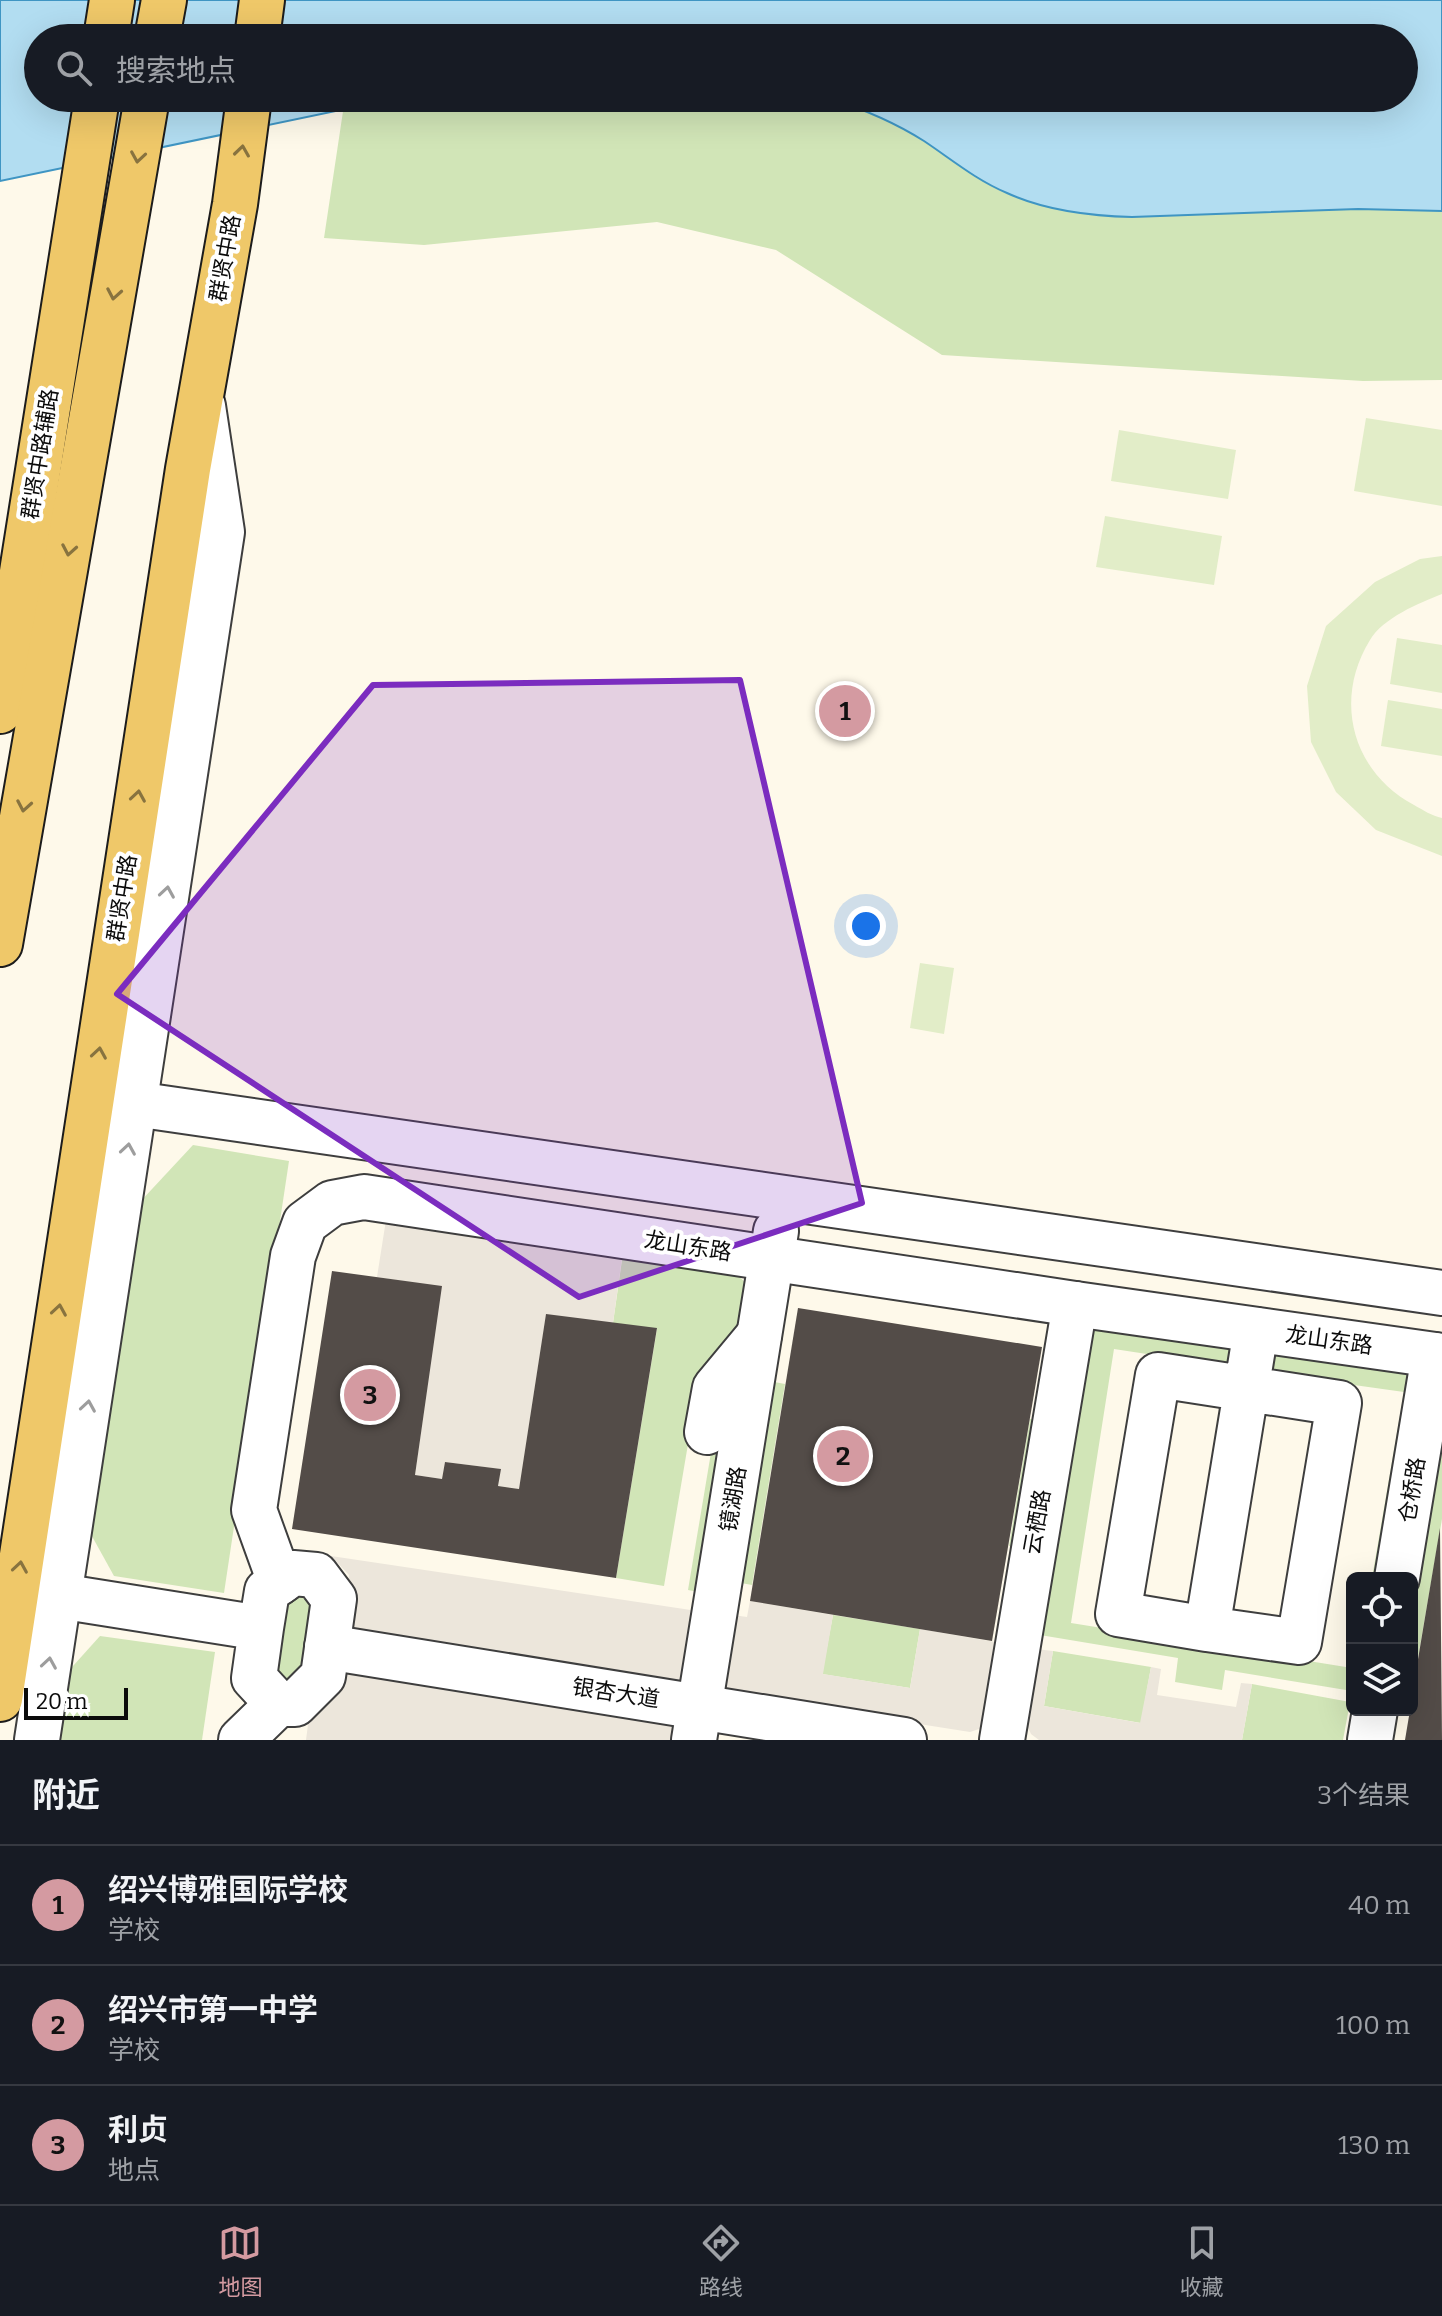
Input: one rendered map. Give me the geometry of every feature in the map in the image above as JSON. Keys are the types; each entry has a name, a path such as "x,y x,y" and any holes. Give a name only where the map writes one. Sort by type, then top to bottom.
{"main road":[{"path":"108,24 112,0"},
{"path":"160,24 164,0"},
{"path":"259,24 262,0"},
{"name":"群贤中路辅路","path":"0,711 95,112"},
{"path":"0,944 145,112"},
{"name":"群贤中路","path":"0,1699 247,112"}],"street":[{"path":"37,1740 222,532 201,395"},
{"path":"135,1104 1442,1293"},
{"name":"龙山东路","path":"280,1582 254,1510 293,1256 305,1223 332,1203 364,1197 1438,1355"},
{"name":"镜湖路","path":"697,1723 780,1197"},
{"name":"云栖路","path":"1002,1740 1075,1304"},
{"path":"1207,1629 1256,1330"},
{"path":"707,1432 715,1388 760,1333"},
{"name":"仓桥路","path":"1398,1572 1438,1355"},
{"path":"1158,1375 1339,1403 1299,1642 1207,1629 1118,1614 1158,1375"},
{"path":"241,1740 278,1704 295,1704 323,1676 334,1599 316,1575 293,1573 267,1591 254,1678 278,1704"},
{"path":"59,1596 261,1628"},
{"name":"银杏大道","path":"327,1647 697,1723 904,1740"},
{"path":"1370,1740 1374,1716"}],"highlighted area":[{"path":"740,680 862,1203 579,1297 117,994 373,685"}],"green space":[{"path":"1442,0 1442,380 1363,381 942,355 776,250 657,222 424,245 324,238 343,112 1418,112 1418,24"},
{"path":"1366,418 1442,430 1442,506 1354,491"},
{"path":"1119,430 1236,450 1228,499 1111,481"},
{"path":"1105,516 1222,536 1214,585 1096,567"},
{"path":"1442,556 1442,594 1392,618 1376,632 1359,663 1351,710 1363,754 1376,774 1393,791 1424,811 1442,818 1442,856 1376,830 1336,792 1311,742 1307,686 1326,626 1375,582 1420,559"},
{"path":"1397,638 1442,645 1442,693 1390,684"},
{"path":"1388,700 1442,709 1442,756 1381,746"},
{"path":"920,963 954,968 944,1034 910,1028"},
{"path":"193,1145 289,1161 224,1593 114,1576 88,1529 139,1203"},
{"path":"622,1260 734,1272 747,1284 747,1326 698,1385 664,1586 616,1578 657,1329 613,1323"},
{"path":"1093,1321 1236,1341 1232,1367 1114,1349 1071,1623 1346,1667 1346,1690 1225,1670 1222,1690 1175,1682 1178,1658 1040,1635"},
{"path":"1273,1352 1421,1374 1390,1572 1373,1572 1404,1392 1269,1373"},
{"path":"764,1380 785,1384 752,1585 730,1581"},
{"path":"721,1393 737,1396 703,1593 688,1590"},
{"path":"1442,1405 1442,1519 1418,1658 1418,1572 1413,1572"},
{"path":"1030,1419 1046,1421 1026,1549 1009,1546"},
{"path":"296,1583 316,1601 305,1681 294,1694 276,1675 287,1598"},
{"path":"833,1615 920,1629 910,1688 822,1674"},
{"path":"100,1636 215,1652 202,1740 55,1740 64,1676"},
{"path":"1053,1651 1151,1667 1141,1723 1044,1706"},
{"path":"1252,1684 1346,1701 1347,1716 1343,1740 1242,1740"}],"shaded area":[{"path":"389,1201 625,1236 613,1323 546,1315 519,1489 498,1486 500,1469 445,1462 442,1479 415,1475 441,1287 377,1277"},
{"path":"331,1556 704,1612 695,1673 680,1684 362,1638 345,1616 349,1575"},
{"path":"750,1601 833,1615 823,1674 910,1688 920,1629 1007,1644 985,1727 970,1732 735,1695 720,1690 726,1614 747,1617"},
{"path":"1036,1649 1053,1651 1044,1706 1140,1723 1151,1667 1161,1669 1157,1695 1236,1707 1241,1683 1252,1684 1242,1740 1039,1740 1031,1734 1025,1721"},
{"path":"354,1665 670,1715 681,1727 679,1740 306,1740 309,1717 327,1704 335,1679"}],"water":[{"path":"0,0 1442,0 1442,211 1358,209 1132,217 1068,211 1037,204 996,188 924,141 868,112 1418,112 1418,24 24,24 24,112 331,112 0,181"}],"building":[{"path":"332,1271 442,1286 415,1475 442,1479 445,1462 501,1469 498,1486 519,1489 546,1314 657,1328 616,1578 292,1529"},
{"path":"798,1308 1042,1347 992,1641 750,1601"},
{"path":"1440,1528 1442,1740 1405,1740 1409,1716 1418,1716 1418,1659"}],"place":[{"name":"绍兴博雅国际学校","path":"845,711"},
{"name":"利贞","path":"370,1395"},
{"name":"绍兴市第一中学","path":"843,1456"}]}
